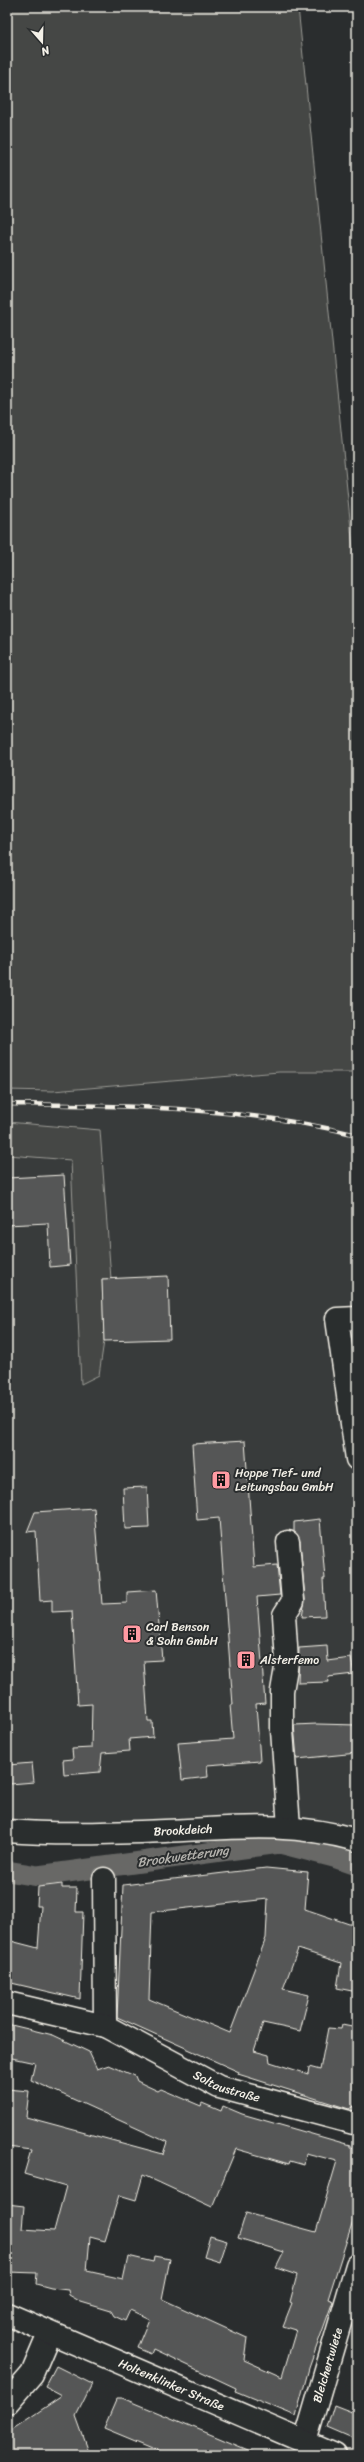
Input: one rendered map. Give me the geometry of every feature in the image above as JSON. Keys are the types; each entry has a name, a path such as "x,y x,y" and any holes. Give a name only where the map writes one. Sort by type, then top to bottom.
{"street":[{"path":"357,1318 337,1319 357,1459"},
{"path":"288,1542 293,1601 284,1615 287,1662 282,1692 282,1730 289,1827"},
{"name":"Brookdeich","path":"7,1831 103,1833 267,1826 325,1831 357,1840"},
{"path":"104,1879 105,2026"},
{"name":"Soltaustraße","path":"7,2003 105,2026 219,2087 357,2124"},
{"name":"Bleichertwiete","path":"305,2442 357,2265"},
{"name":"Holtenklinker Straße","path":"7,2314 49,2334 335,2455"},
{"path":"7,2402 32,2374 49,2334"}],"shaded area":[{"path":"7,7 298,7 357,588 357,1072 279,1072 53,1091 7,1090"},
{"path":"279,1072 357,1072 357,1831 317,1819 265,1816 203,1816 124,1823 7,1821 7,1090 53,1091"},
{"path":"7,1122 100,1130 111,1279 102,1279 104,1341 99,1375 81,1384 71,1160 8,1155 7,1158"}],"building":[{"path":"64,1175 70,1265 50,1267 48,1223 7,1225 7,1178"},
{"path":"168,1276 170,1339 104,1341 102,1279"},
{"path":"245,1441 254,1567 277,1565 280,1595 257,1597 265,1703 256,1704 260,1761 207,1765 208,1777 182,1780 178,1743 233,1739 230,1705 233,1705 219,1518 197,1520 192,1444"},
{"path":"147,1487 149,1528 125,1529 123,1488"},
{"path":"94,1508 102,1604 127,1603 127,1592 156,1590 162,1660 144,1661 148,1721 152,1721 153,1737 129,1739 130,1751 102,1753 100,1772 64,1775 63,1760 73,1759 72,1749 91,1748 92,1704 78,1705 72,1611 52,1612 52,1600 40,1601 36,1531 27,1532 35,1512"},
{"path":"320,1519 325,1579 323,1579 325,1616 302,1617 305,1600 300,1541 294,1532 294,1522"},
{"path":"327,1646 328,1661 351,1658 354,1674 328,1677 329,1682 298,1683 299,1648"},
{"path":"294,1725 357,1725 357,1753 297,1759"},
{"path":"32,1763 34,1782 10,1784 8,1765"},
{"path":"266,1868 308,1872 305,1909 349,1924 357,1924 357,1992 337,1988 341,1963 298,1949 283,1989 309,1995 300,2031 263,2023 254,2051 269,2055 270,2062 308,2074 309,2067 320,2070 328,2028 341,2029 342,2025 357,2028 357,2104 349,2109 238,2074 239,2072 117,2017 123,1885","holes":["268,1899 266,1938 230,2033 149,1999 152,1912"]},
{"path":"62,1884 62,1888 77,1888 76,1912 83,1912 80,1999 7,1982 7,1940 38,1948 41,1906 37,1906 38,1887"},
{"path":"7,2024 53,2035 89,2052 97,2069 109,2065 135,2076 137,2081 158,2091 161,2089 201,2106 202,2103 221,2111 223,2106 242,2114 350,2145 350,2147 357,2149 357,2208 328,2299 333,2301 309,2368 296,2416 235,2391 236,2388 153,2349 151,2354 137,2348 149,2319 130,2310 125,2321 114,2316 111,2311 81,2302 69,2295 68,2290 36,2284 37,2273 7,2272 7,2204 24,2206 22,2229 54,2231 66,2186 24,2174 31,2150 7,2147 7,2089 29,2091 26,2117 163,2154 167,2142 31,2080 35,2063 7,2057","holes":["236,2149 289,2164 290,2161 304,2165 306,2153 337,2161 316,2232 246,2213 238,2238 284,2252 276,2268 297,2275 290,2302 292,2303 283,2326 296,2330 282,2377 244,2360 247,2338 162,2299 170,2259 154,2256 153,2262 128,2256 123,2279 87,2271 90,2237 105,2241 119,2195 136,2200 143,2175 212,2207"]},
{"path":"210,2236 227,2241 220,2262 204,2257"},
{"path":"56,2366 92,2384 76,2416 90,2455 7,2455 7,2433 62,2396 45,2387"},
{"path":"117,2398 123,2398 260,2455 169,2455 104,2428"},
{"path":"334,2405 357,2414 357,2441 327,2428"}],"waterway":[{"name":"Brookwetterung","path":"7,1871 38,1876 280,1843 334,1857 357,1865"}],"railway":[{"path":"7,1104 183,1109 270,1118 313,1125 357,1135"}],"place":[{"name":"Hoppe Tief- und Leitungsbau GmbH","path":"221,1480"},
{"name":"Carl Benson & Sohn GmbH","path":"132,1634"},
{"name":"Alsterfemo","path":"246,1660"}]}
